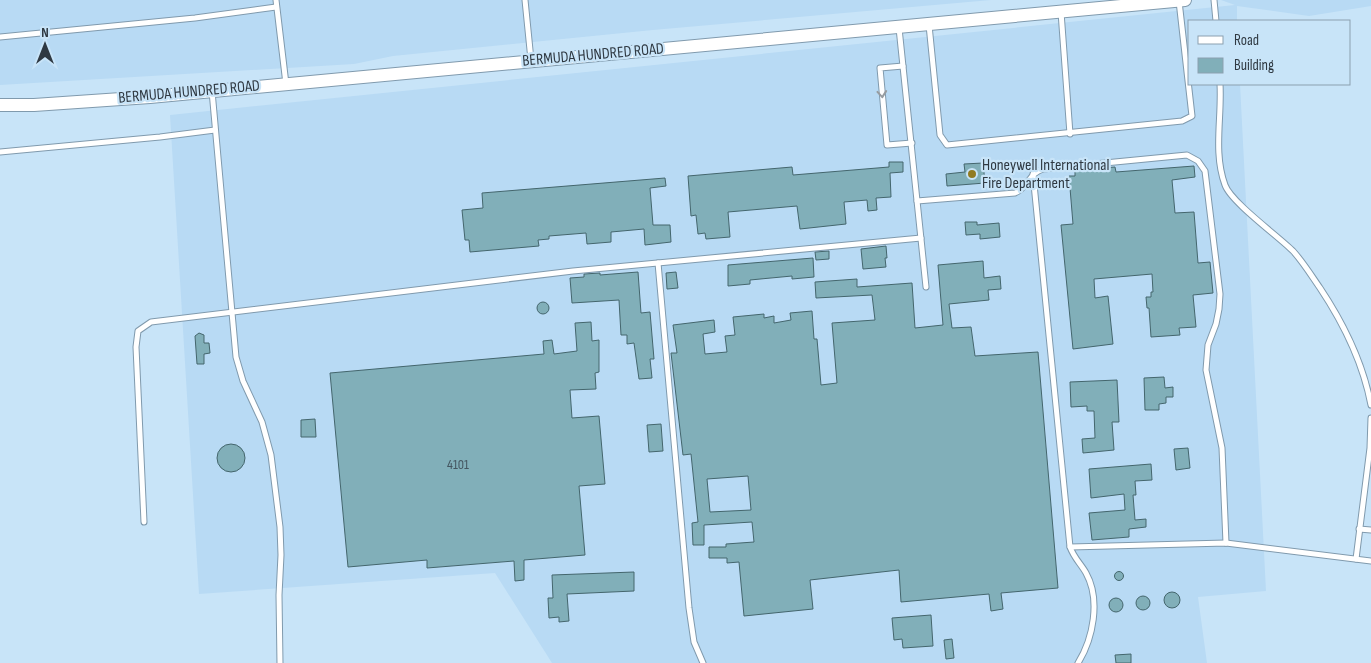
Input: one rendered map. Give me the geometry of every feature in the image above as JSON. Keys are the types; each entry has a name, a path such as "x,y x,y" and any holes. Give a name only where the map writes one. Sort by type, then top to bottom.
{"street":[{"name":"BERMUDA HUNDRED ROAD","path":"0,105 34,105 212,91 1061,12 1090,4 1185,0"}],"lane":[{"path":"276,0 286,84"},
{"path":"525,0 531,61"},
{"path":"1179,0 1188,80"},
{"path":"1214,0 1216,20"},
{"path":"0,37 196,18 276,7"},
{"path":"1061,12 1070,134"},
{"path":"929,24 940,134 947,145 1070,134 1182,121 1192,116 1189,85"},
{"path":"899,27 926,287"},
{"path":"903,66 880,68 887,145 912,143"},
{"path":"1220,85 1219,167 1226,188 1293,252 1310,273 1339,320 1354,350 1363,371 1371,406"},
{"path":"212,91 236,356 243,381 262,422 271,455 280,527 281,555 278,604 280,663"},
{"path":"0,152 215,130"},
{"path":"917,202 1015,193 1024,188 1033,174 1043,169 1187,155 1203,166 1220,294 1216,324 1208,345 1206,370 1222,448 1226,544"},
{"path":"1033,174 1070,547 1072,555 1086,572 1093,595 1092,626 1088,641 1078,663"},
{"path":"144,522 136,346 138,331 151,322 563,272 921,238"},
{"path":"658,263 689,608 694,642 703,663"},
{"path":"1356,559 1369,472 1371,418"},
{"path":"1359,529 1371,530"},
{"path":"1070,547 1226,544 1371,561"}],"shaded area":[{"path":"0,0 991,0 653,30 393,56 354,64 0,85"},
{"path":"1221,0 1371,0 1371,6 1309,16 1237,6 1237,20 1188,20 1188,85 1240,85 1266,591 1198,597 1207,663 552,663 495,573 199,594 170,115 1235,5"}],"building":[{"path":"889,162 903,162 903,172 890,173 891,197 876,198 877,210 868,211 867,200 844,202 846,224 800,229 797,206 728,212 730,237 706,239 705,233 698,234 696,215 691,216 688,176 792,167 793,175 889,167"},
{"path":"983,163 985,183 947,186 946,174 965,172 964,164"},
{"path":"1194,166 1195,177 1172,180 1175,213 1194,212 1198,263 1210,262 1213,293 1193,295 1196,327 1179,328 1180,335 1151,337 1149,308 1147,308 1146,297 1151,297 1151,292 1153,292 1152,274 1094,279 1095,298 1108,296 1113,344 1073,349 1061,225 1073,224 1069,176 1075,176 1075,170 1115,167 1116,172"},
{"path":"665,178 666,186 650,188 653,225 670,225 671,242 645,245 644,229 611,232 611,242 587,244 586,233 549,236 549,239 538,240 539,246 470,252 469,240 465,240 462,210 483,208 482,193"},
{"path":"965,222 977,222 977,225 999,223 1000,237 980,239 980,234 966,235"},
{"path":"886,246 886,267 863,269 861,249"},
{"path":"829,251 829,259 816,260 815,252"},
{"path":"813,258 814,277 792,279 792,276 750,280 750,284 728,286 728,265"},
{"path":"983,261 984,278 1000,276 1001,289 988,290 989,300 949,304 952,328 971,327 975,356 1038,352 1058,588 1001,593 1003,609 991,611 989,594 901,602 899,570 810,580 813,609 744,616 739,562 727,563 727,558 709,558 709,547 726,547 726,544 754,542 752,522 704,525 704,545 693,545 692,523 698,522 691,454 683,455 671,353 677,353 673,325 714,320 715,332 703,334 705,354 727,352 725,336 735,335 733,317 764,314 764,318 774,316 774,323 791,320 790,313 812,311 814,339 817,339 821,385 837,383 832,323 875,320 872,295 816,298 815,282 857,279 857,287 912,283 915,328 943,325 938,265","holes":["748,476 751,510 710,512 707,479"]},
{"path":"638,272 641,313 650,312 654,359 650,359 652,378 639,379 634,343 627,344 627,335 621,335 619,300 572,303 570,278 584,277 584,274 600,273 600,275"},
{"path":"676,272 678,288 667,289 666,273"},
{"path":"541,302 545,302 549,308 545,314 541,314 537,310 537,306"},
{"path":"591,322 592,341 599,340 599,372 595,373 596,389 570,390 572,418 599,416 605,484 579,486 585,555 524,560 524,580 515,581 514,561 427,568 427,560 348,567 330,373 544,354 543,341 552,340 554,354 577,351 575,323"},
{"path":"199,333 204,335 204,343 209,343 210,353 204,354 204,364 197,364 195,336"},
{"path":"1164,377 1165,388 1173,387 1173,397 1166,397 1166,403 1159,404 1159,410 1145,410 1144,378"},
{"path":"1117,380 1119,422 1112,422 1114,450 1083,453 1082,439 1095,438 1094,411 1087,411 1087,406 1071,407 1070,382"},
{"path":"315,419 316,437 301,437 301,420"},
{"path":"661,424 663,451 649,452 647,425"},
{"path":"231,444 241,448 245,458 241,468 231,472 221,468 217,458 221,448"},
{"path":"1188,448 1190,468 1176,470 1174,449"},
{"path":"1151,464 1152,480 1135,481 1136,495 1133,495 1135,520 1146,519 1146,527 1129,529 1129,537 1092,540 1089,513 1125,510 1124,494 1091,498 1089,469"},
{"path":"1119,571 1124,576 1119,581 1114,576"},
{"path":"634,572 634,591 567,594 569,621 559,622 559,617 549,618 548,598 553,598 552,575"},
{"path":"1172,592 1180,600 1172,608 1164,600"},
{"path":"1143,596 1148,598 1150,603 1148,608 1143,610 1138,608 1136,603 1138,598"},
{"path":"1116,598 1121,600 1123,605 1121,610 1116,612 1111,610 1109,605 1111,600"},
{"path":"931,615 933,646 903,648 902,639 894,640 892,618"},
{"path":"952,639 954,658 946,659 944,640"},
{"path":"1131,654 1131,663 1116,663 1115,655"}],"place":[{"name":"Honeywell International Fire Department","path":"972,174"}]}
